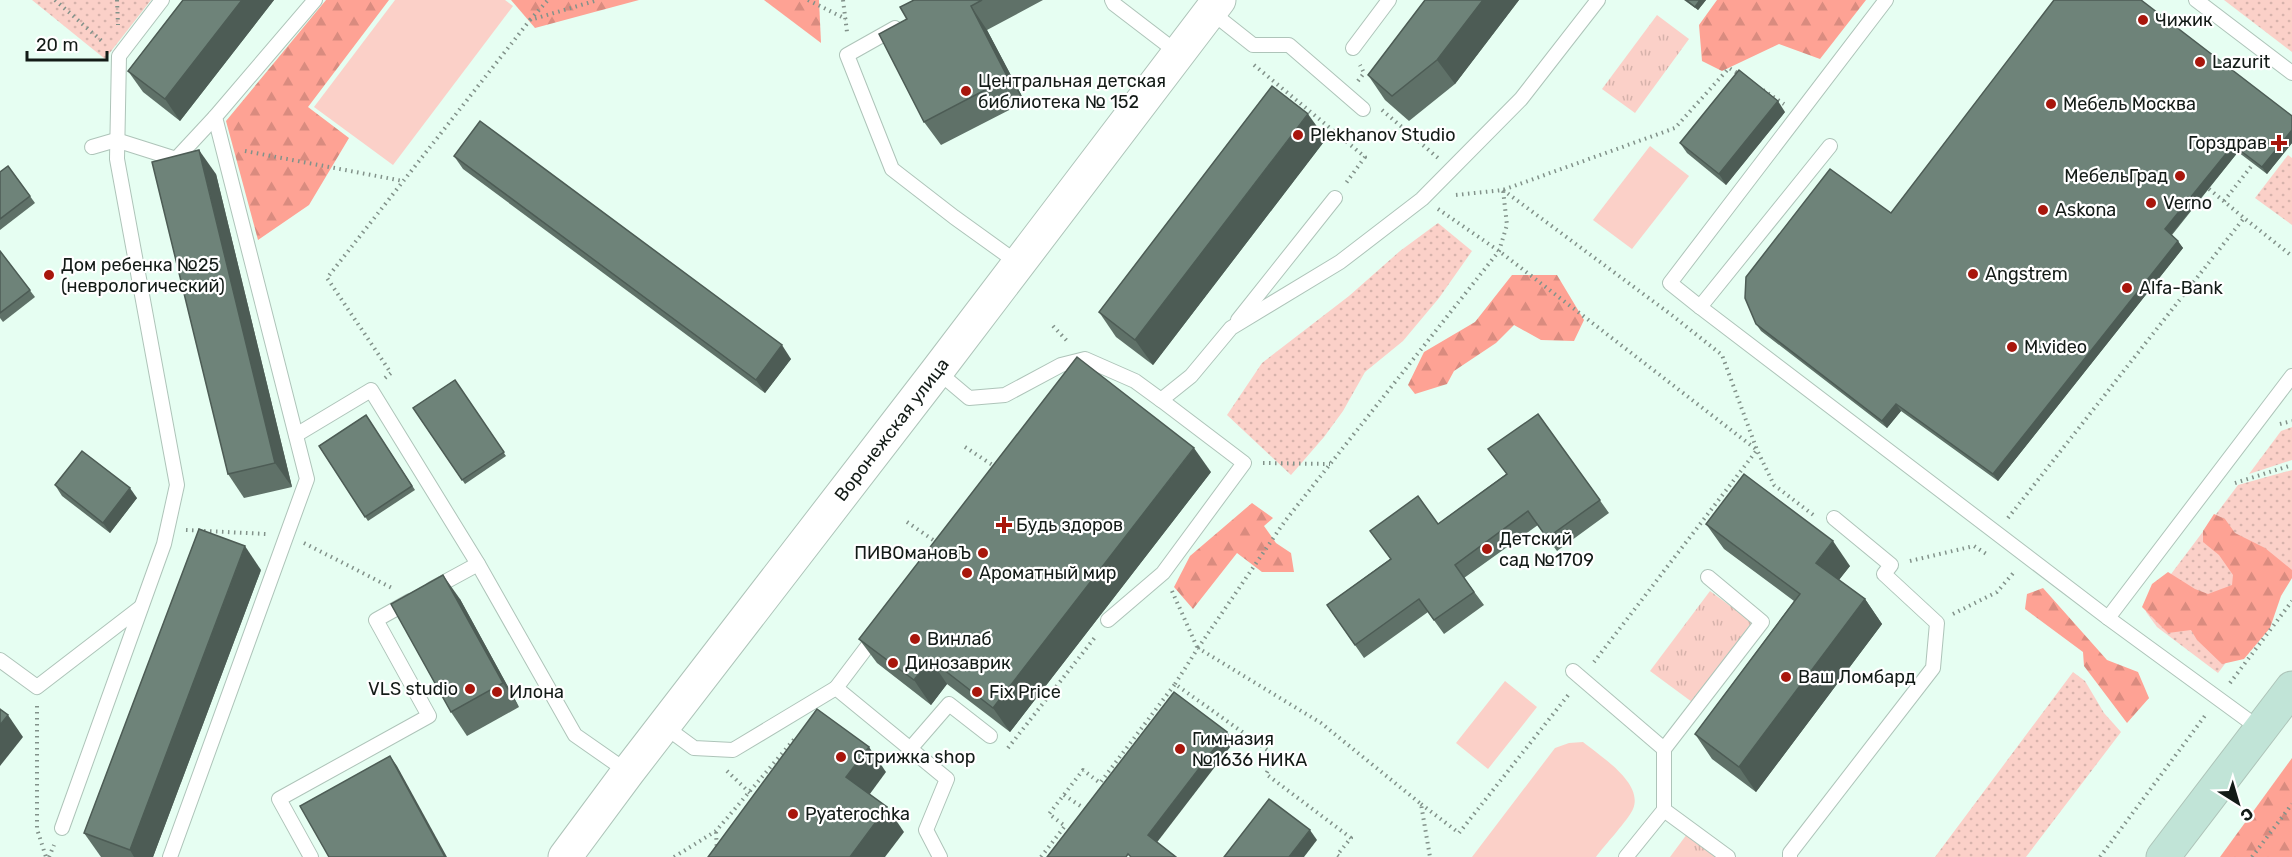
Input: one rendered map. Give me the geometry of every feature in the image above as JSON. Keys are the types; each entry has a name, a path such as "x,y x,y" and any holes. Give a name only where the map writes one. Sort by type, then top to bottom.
{"main road":[{"path":"2163,857 2292,687"}],"street":[{"name":"Воронежская улица","path":"565,857 938,371 1018,262 1214,6"}],"lane":[{"path":"62,828 164,544 177,486 117,159 116,140 119,56 162,0"},
{"path":"92,147 116,140 176,159 315,0"},
{"path":"1112,0 1114,4 1178,53"},
{"path":"1353,48 1389,0"},
{"path":"1231,328 1340,262 1422,199 1521,99 1598,0"},
{"path":"1886,0 1670,283 2108,618 2217,700 2260,729"},
{"path":"2196,0 2292,73"},
{"path":"1214,6 1253,45 1289,45 1363,109"},
{"path":"907,22 847,55 892,169 954,217 1018,262"},
{"path":"170,857 307,480 215,117"},
{"path":"1700,307 1830,146"},
{"path":"1161,400 1191,376 1335,198"},
{"path":"1071,377 1085,359"},
{"path":"938,371 969,398 1005,395 1062,365 1085,359 1135,381 1244,463 1163,573 1108,620"},
{"path":"2108,618 2292,376"},
{"path":"296,435 370,390 478,564 575,735 628,772"},
{"path":"1790,857 1790,854 1933,668 1937,623 1884,573 1891,565 1834,518"},
{"path":"311,857 279,799 429,716 376,620 478,564"},
{"path":"1626,857 1664,810 1664,749 1762,622 1708,577"},
{"path":"0,660 36,687 141,607"},
{"path":"664,726 694,748 733,750 836,688 886,622"},
{"path":"1577,674 1664,749"},
{"path":"836,688 947,779 926,830 940,857"},
{"path":"910,749 949,704 990,736"},
{"path":"1664,810 1728,857"}],"path":[{"path":"55,0 119,56"},
{"path":"370,390 391,373 327,278 548,0"},
{"path":"530,20 598,0"},
{"path":"808,0 847,20"},
{"path":"843,0 847,20 847,55"},
{"path":"1345,93 1364,73 1353,48"},
{"path":"1253,65 1365,157 1335,198"},
{"path":"1422,199 1503,190 1675,128 1729,68 1739,74"},
{"path":"1759,87 1799,114"},
{"path":"1363,109 1382,110 1452,169"},
{"path":"222,147 404,181"},
{"path":"2224,201 2253,164"},
{"path":"2209,189 2292,256"},
{"path":"1041,857 1065,826 1049,814 1083,771 1100,783 1175,684 1285,521 1499,251 1507,225 1503,190"},
{"path":"1503,190 1722,355 1757,450 1774,485"},
{"path":"1422,199 1499,251 1757,450"},
{"path":"1997,532 2244,218"},
{"path":"2276,425 2281,418"},
{"path":"965,447 1001,470"},
{"path":"1163,573 1198,648 1321,723 1460,833 1577,674 1757,450"},
{"path":"1244,463 1330,464"},
{"path":"2238,476 2232,484 2292,465"},
{"path":"908,522 943,547"},
{"path":"1891,565 1974,546 1991,556"},
{"path":"1937,623 1997,592 2029,557"},
{"path":"2008,566 2016,570"},
{"path":"2100,857 2292,601"},
{"path":"990,736 1006,751 1108,620"},
{"path":"1175,684 1276,756 1266,774 1351,838 1338,855 1340,857"},
{"path":"36,687 37,829 46,857"},
{"path":"674,857 716,831 800,732"},
{"path":"721,765 750,793"},
{"path":"1064,795 1094,815"},
{"path":"1421,804 1430,857"},
{"path":"2252,857 2292,804"},
{"path":"715,857 717,854 716,831"}],"green space":[{"path":"32,0 151,0 105,59"},
{"path":"326,0 389,0 308,107 349,138 309,205 258,240 226,121"},
{"path":"395,0 505,0 513,6 393,165 314,107"},
{"path":"511,0 639,0 535,28"},
{"path":"764,0 819,0 821,43"},
{"path":"1717,0 1866,0 1820,59 1779,44 1722,71 1702,61 1699,25"},
{"path":"2224,0 2292,0 2292,52"},
{"path":"1657,15 1689,39 1635,113 1602,89"},
{"path":"1650,146 1689,176 1632,249 1593,220"},
{"path":"2288,155 2292,158 2292,225 2255,198"},
{"path":"1438,223 1472,251 1439,298 1403,341 1365,372 1343,411 1291,475 1227,415 1262,363"},
{"path":"1512,275 1557,275 1584,320 1574,341 1541,340 1514,325 1496,343 1454,371 1447,384 1415,394 1408,385 1424,352 1475,322"},
{"path":"2292,427 2292,460 2249,474 2281,431"},
{"path":"2292,470 2292,576 2218,673 2157,627 2146,612 2147,606 2238,485"},
{"path":"1252,503 1273,518 1264,526 1276,543 1291,553 1294,572 1262,572 1237,553 1193,609 1174,587 1190,556"},
{"path":"2214,514 2225,519 2235,533 2265,548 2292,570 2292,578 2281,596 2270,628 2244,659 2222,664 2197,640 2191,630 2168,633 2142,607 2152,584 2168,572 2195,589 2208,594 2232,585 2233,575 2219,555 2203,542 2203,531"},
{"path":"2043,588 2107,660 2138,672 2149,698 2127,723 2084,666 2083,652 2025,609 2027,594"},
{"path":"1710,591 1752,622 1692,702 1650,671"},
{"path":"2073,672 2085,681 2104,713 2121,732 2026,857 1935,857"},
{"path":"1505,681 1537,707 1488,769 1456,743"},
{"path":"1583,742 1618,771 1626,780 1635,799 1631,813 1596,857 1472,857 1555,748 1569,743"},
{"path":"2292,758 2292,857 2220,857"},
{"path":"1687,834 1718,857 1670,857"}],"building":[{"path":"183,0 242,0 165,99 128,71"},
{"path":"914,0 982,0 971,6 1008,78 924,122 879,34 907,19 900,7"},
{"path":"1425,0 1483,0 1437,60 1392,96 1368,75"},
{"path":"1686,0 1700,0 1695,7"},
{"path":"2054,0 2141,0 2292,116 2292,130 2262,167 2233,145 2165,229 2178,241 1993,474 1896,404 1882,421 1756,324 1745,298 1746,277 1830,169 1891,213"},
{"path":"1739,70 1778,101 1719,174 1680,143"},
{"path":"1272,86 1308,114 1135,340 1099,312"},
{"path":"480,121 782,345 756,380 454,156"},
{"path":"199,150 275,463 228,474 152,162"},
{"path":"8,166 30,196 0,219 0,172"},
{"path":"0,251 30,290 0,313"},
{"path":"1077,357 1194,448 993,708 930,659 914,680 859,639"},
{"path":"455,380 504,452 462,480 413,408"},
{"path":"1538,414 1600,500 1547,538 1528,511 1455,565 1474,592 1434,620 1419,599 1355,645 1327,605 1391,559 1370,531 1418,496 1438,524 1507,474 1488,449"},
{"path":"366,415 412,486 365,517 319,446"},
{"path":"82,451 130,488 103,523 55,485"},
{"path":"1744,474 1833,541 1816,563 1865,599 1739,767 1695,734 1800,594 1706,524"},
{"path":"199,529 245,546 130,850 84,833"},
{"path":"443,575 503,683 451,712 391,604"},
{"path":"1174,692 1227,732 1148,835 1176,857 1131,857 1128,854 1126,857 1047,857"},
{"path":"0,709 8,715 0,725"},
{"path":"817,709 869,747 846,777 887,807 850,857 708,857"},
{"path":"390,756 445,857 329,857 300,806"},
{"path":"1269,799 1310,830 1289,857 1224,857"}],"place":[{"name":"Чижик","path":"2143,20"},
{"name":"Lazurit","path":"2200,62"},
{"name":"Центральная детская библиотека № 152","path":"966,91"},
{"name":"Мебель Москва","path":"2051,104"},
{"name":"Plekhanov Studio","path":"1298,135"},
{"name":"Горздрав","path":"2279,143"},
{"name":"МебельГрад","path":"2180,176"},
{"name":"Verno","path":"2151,203"},
{"name":"Askona","path":"2043,210"},
{"name":"Angstrem","path":"1973,274"},
{"name":"Дом ребенка №25 (неврологический)","path":"49,275"},
{"name":"Alfa-Bank","path":"2127,288"},
{"name":"M.video","path":"2012,347"},
{"name":"Будь здоров","path":"1004,525"},
{"name":"Детский сад №1709","path":"1487,549"},
{"name":"ПИВОмановЪ","path":"983,553"},
{"name":"Ароматный мир","path":"967,573"},
{"name":"Винлаб","path":"915,639"},
{"name":"Динозаврик","path":"893,663"},
{"name":"Ваш Ломбард","path":"1786,677"},
{"name":"VLS studio","path":"470,689"},
{"name":"Илона","path":"497,692"},
{"name":"Fix Price","path":"977,692"},
{"name":"Гимназия №1636 НИКА","path":"1180,749"},
{"name":"Стрижка shop","path":"841,757"},
{"name":"Pyaterochka","path":"793,814"}]}
